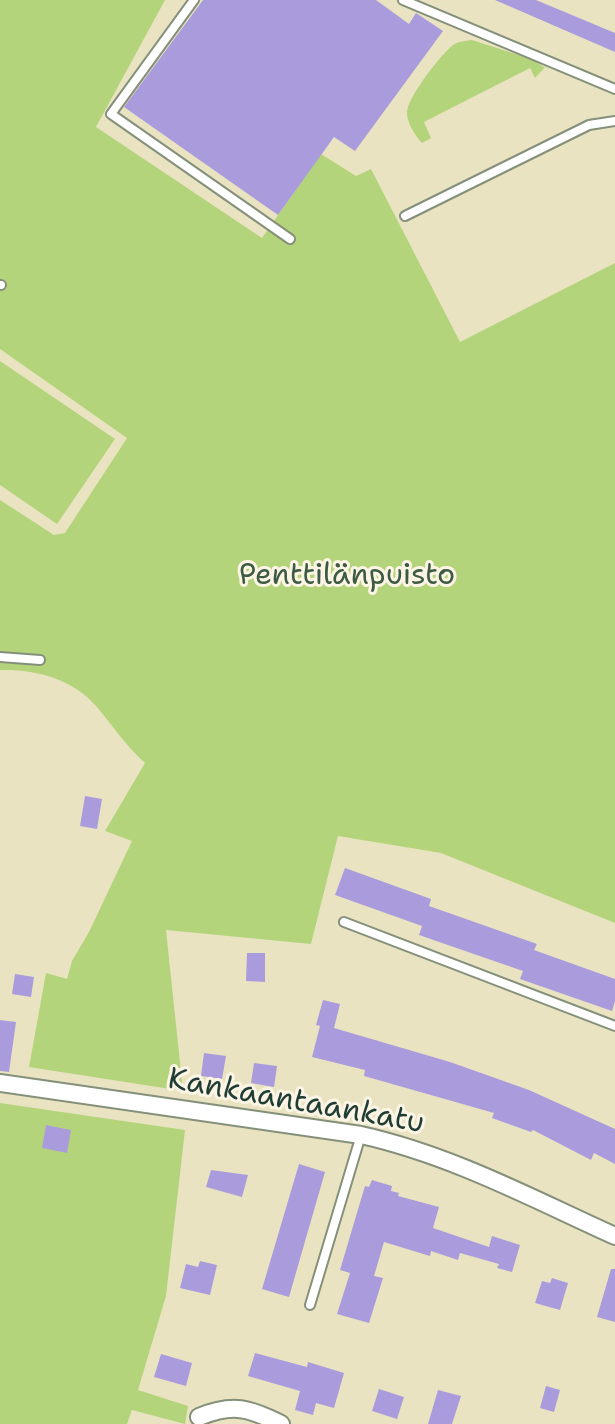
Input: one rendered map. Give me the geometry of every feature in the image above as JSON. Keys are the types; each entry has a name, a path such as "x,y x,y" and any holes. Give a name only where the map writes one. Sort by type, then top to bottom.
{"street":[{"name":"Kankaantaankatu","path":"0,1083 361,1135 407,1145 445,1158 615,1236"},
{"path":"199,1417 217,1409 236,1407 281,1424"}],"lane":[{"path":"194,0 111,114 290,239"},
{"path":"403,0 615,89"},
{"path":"405,216 589,125 615,121"},
{"path":"0,657 40,660"},
{"path":"344,922 615,1026"},
{"path":"310,1305 361,1135"}],"green space":[{"name":"Penttilänpuisto","path":"0,0 165,0 96,127 262,238 321,154 356,176 371,169 460,342 615,263 615,923 441,853 338,836 311,944 166,930 183,1091 29,1067 46,973 67,979 72,961 132,841 105,831 145,763 96,706 76,689 40,674 0,670 0,500 54,535 65,533 127,438 0,349"},
{"path":"472,40 534,60 545,68 535,78 530,68 424,122 431,138 422,143 412,130 407,114 412,98 425,77 453,45"},
{"path":"0,361 115,439 57,524 0,485"},
{"path":"0,1103 185,1130 166,1296 138,1390 188,1406 185,1424 132,1410 127,1424 0,1424"}],"building":[{"path":"203,0 376,0 409,24 416,13 443,31 355,151 334,137 278,215 124,107"},
{"path":"495,0 536,0 615,33 615,52"},
{"path":"85,796 102,799 97,829 80,826"},
{"path":"345,868 431,899 429,906 537,944 534,950 615,979 612,1011 520,979 523,971 419,935 422,926 335,895"},
{"path":"247,953 265,953 265,982 246,981"},
{"path":"15,974 34,977 31,997 12,994"},
{"path":"323,1000 340,1004 334,1028 450,1062 529,1090 615,1129 615,1164 594,1153 591,1160 533,1130 531,1132 492,1118 494,1113 364,1076 365,1070 312,1057"},
{"path":"0,1020 16,1022 9,1072 0,1071"},
{"path":"204,1053 226,1056 222,1079 201,1076"},
{"path":"254,1063 277,1066 274,1087 251,1083"},
{"path":"46,1125 71,1130 67,1153 42,1148"},
{"path":"299,1164 325,1172 289,1297 262,1289"},
{"path":"211,1170 248,1175 242,1197 206,1187"},
{"path":"372,1180 392,1186 391,1191 399,1193 398,1196 439,1207 433,1228 489,1247 492,1236 520,1245 512,1272 497,1268 499,1264 460,1253 458,1260 431,1251 430,1256 384,1242 374,1276 383,1278 369,1323 337,1314 350,1273 340,1270 365,1186 369,1187"},
{"path":"200,1261 217,1265 210,1295 180,1288 186,1264 198,1267"},
{"path":"611,1269 615,1269 615,1322 597,1317"},
{"path":"552,1278 568,1283 560,1310 535,1303 542,1281 550,1283"},
{"path":"255,1353 307,1367 308,1362 344,1373 334,1408 316,1403 313,1415 295,1410 300,1391 248,1376"},
{"path":"161,1354 192,1363 186,1386 154,1377"},
{"path":"546,1386 560,1390 554,1412 540,1408"},
{"path":"379,1389 404,1397 397,1419 372,1411"},
{"path":"438,1390 461,1396 452,1424 428,1424"}]}
